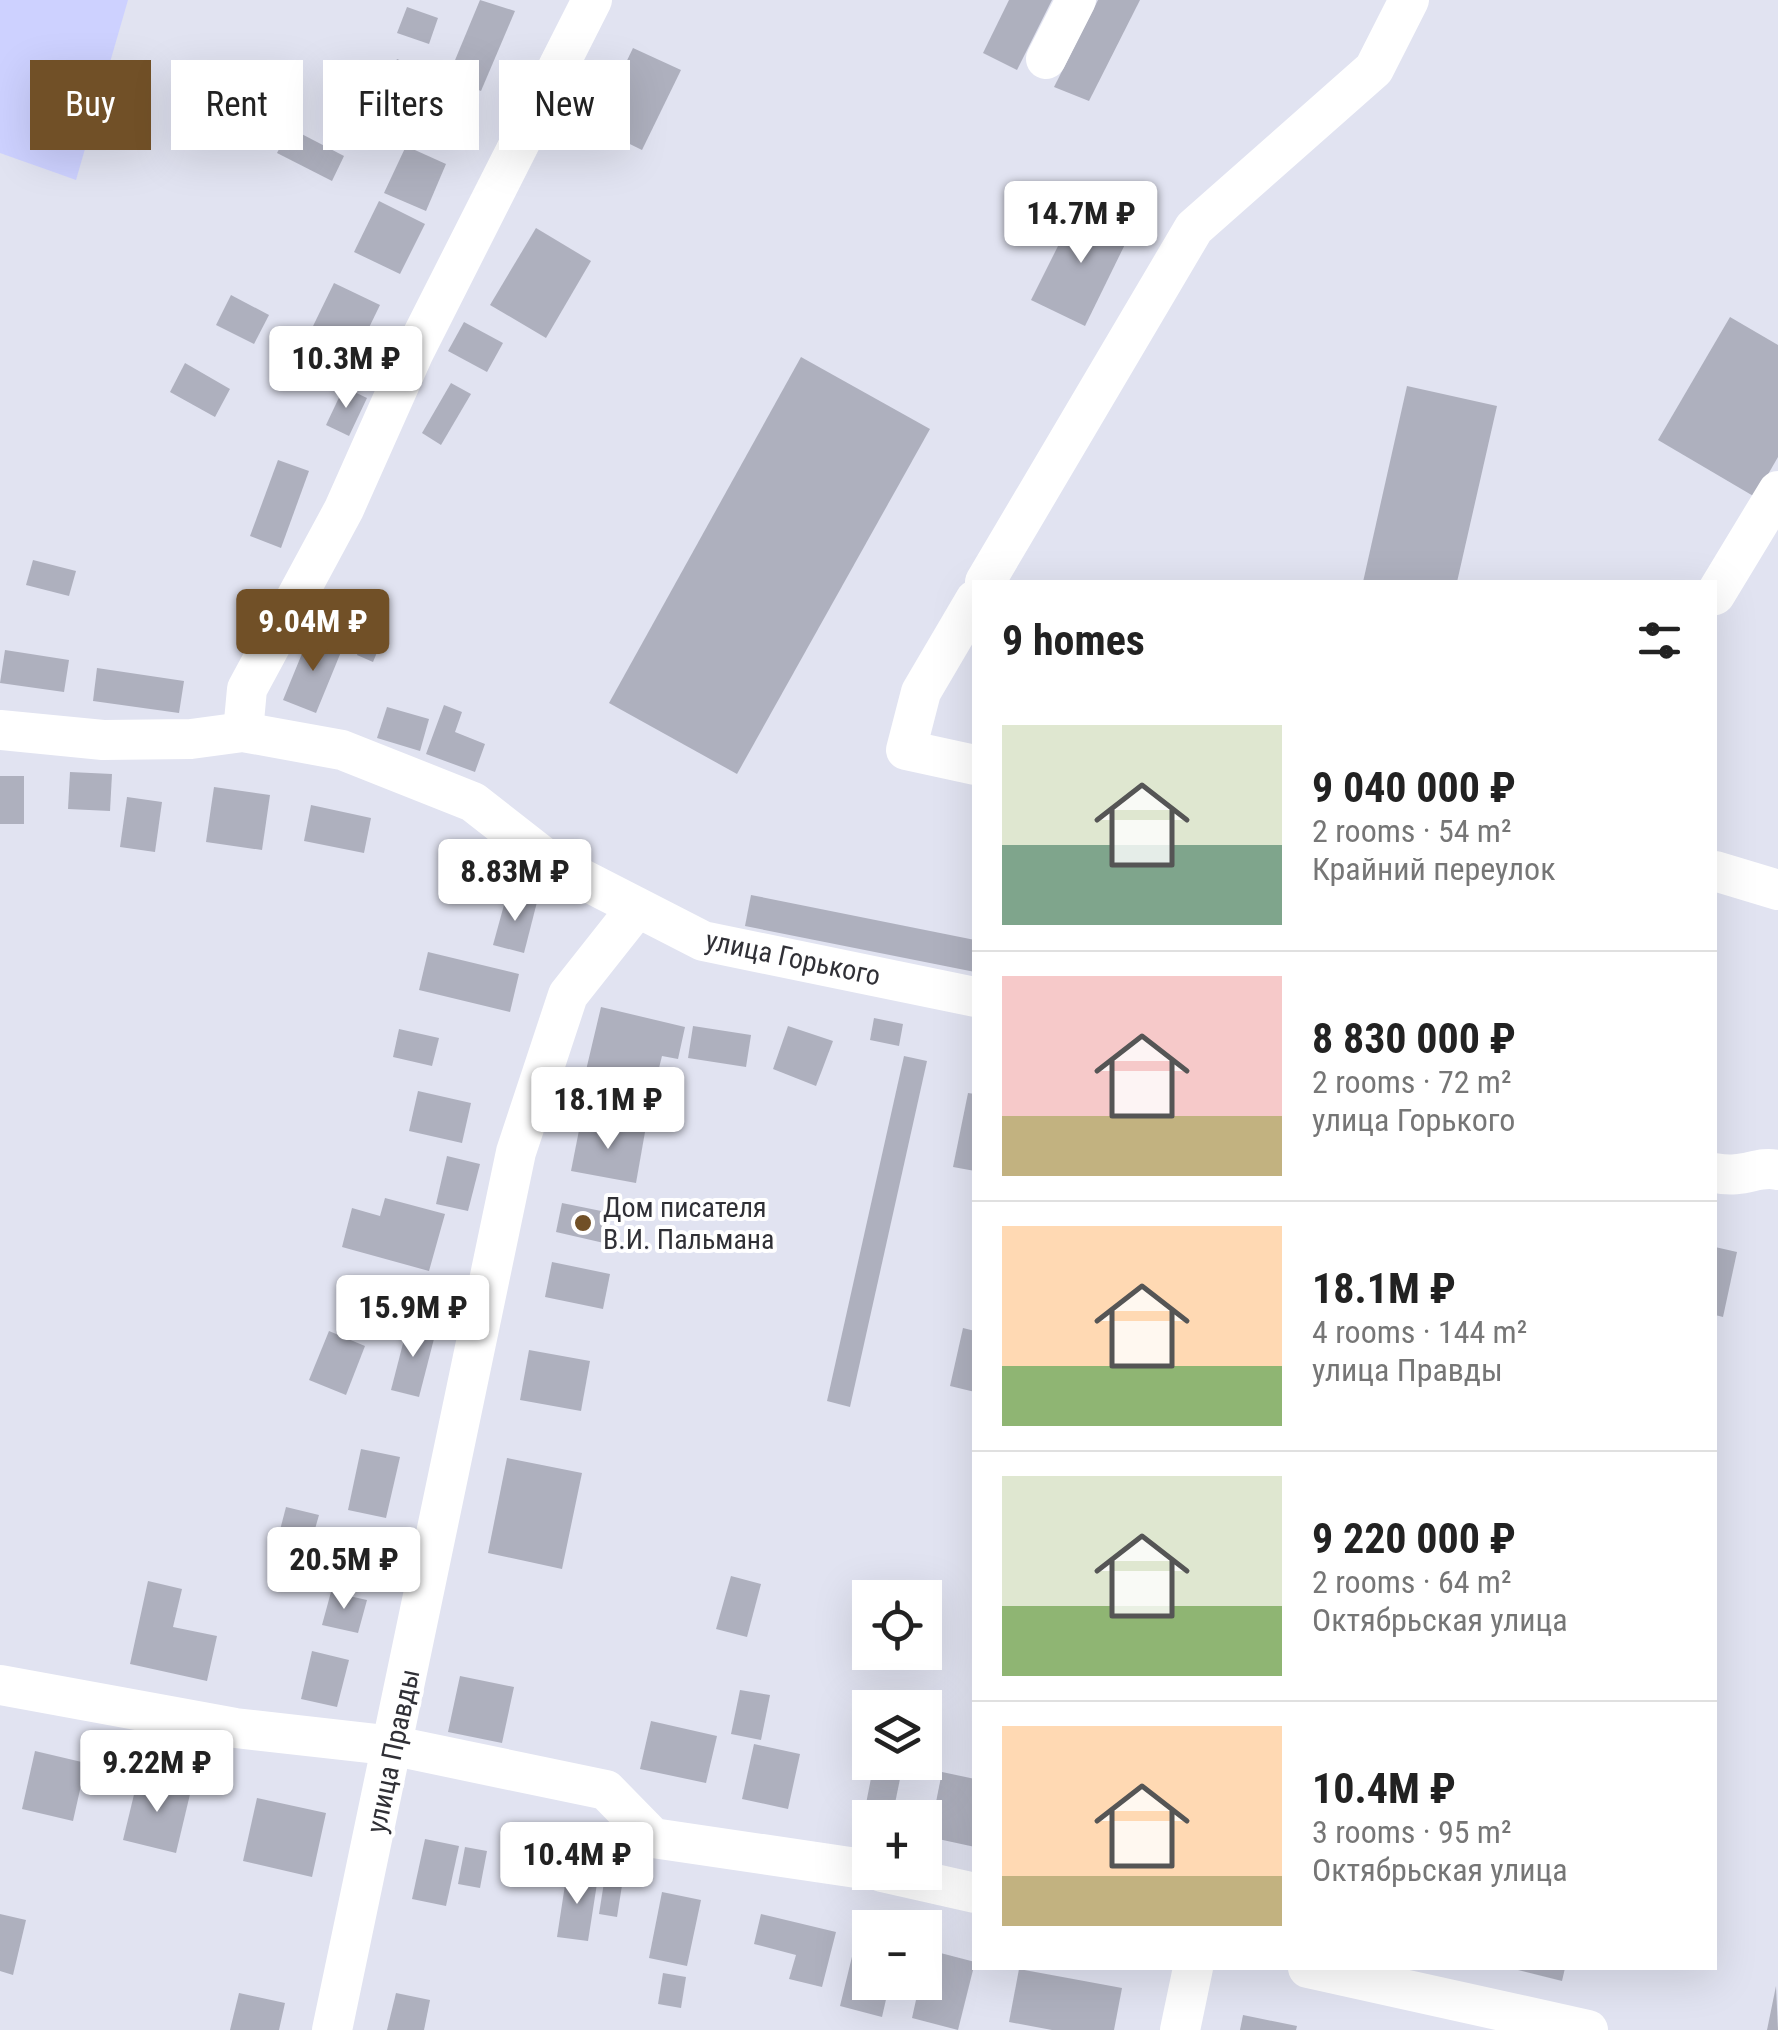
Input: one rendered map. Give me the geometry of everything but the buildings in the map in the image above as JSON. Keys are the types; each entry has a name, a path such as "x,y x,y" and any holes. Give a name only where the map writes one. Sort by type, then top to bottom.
{"street":[{"path":"243,732 247,688 344,509 413,354 592,0"},
{"path":"1046,59 1076,0"},
{"path":"987,580 1194,228 1374,69 1409,0"},
{"path":"1717,593 1778,491"},
{"path":"972,605 921,692 906,750 972,764"},
{"name":"улица Горького","path":"0,730 103,740 191,740 243,732 342,750 473,802 551,863 703,941 972,996"},
{"path":"1717,873 1778,890"},
{"name":"улица Правды","path":"332,2030 395,1746 516,1152 568,994 636,909"},
{"path":"1717,1173 1740,1178 1766,1168 1778,1170"},
{"path":"0,1685 235,1728 395,1746 606,1790 653,1838 852,1867"},
{"path":"942,1886 972,1892"},
{"path":"1180,2030 1194,1970"},
{"path":"1317,1970 1588,2030"}],"shaded area":[{"path":"0,0 128,0 111,60 30,60 30,150 85,150 76,180 0,153"}],"place":[{"name":"Дом писателя В.И. Пальмана","path":"583,1223"}]}
